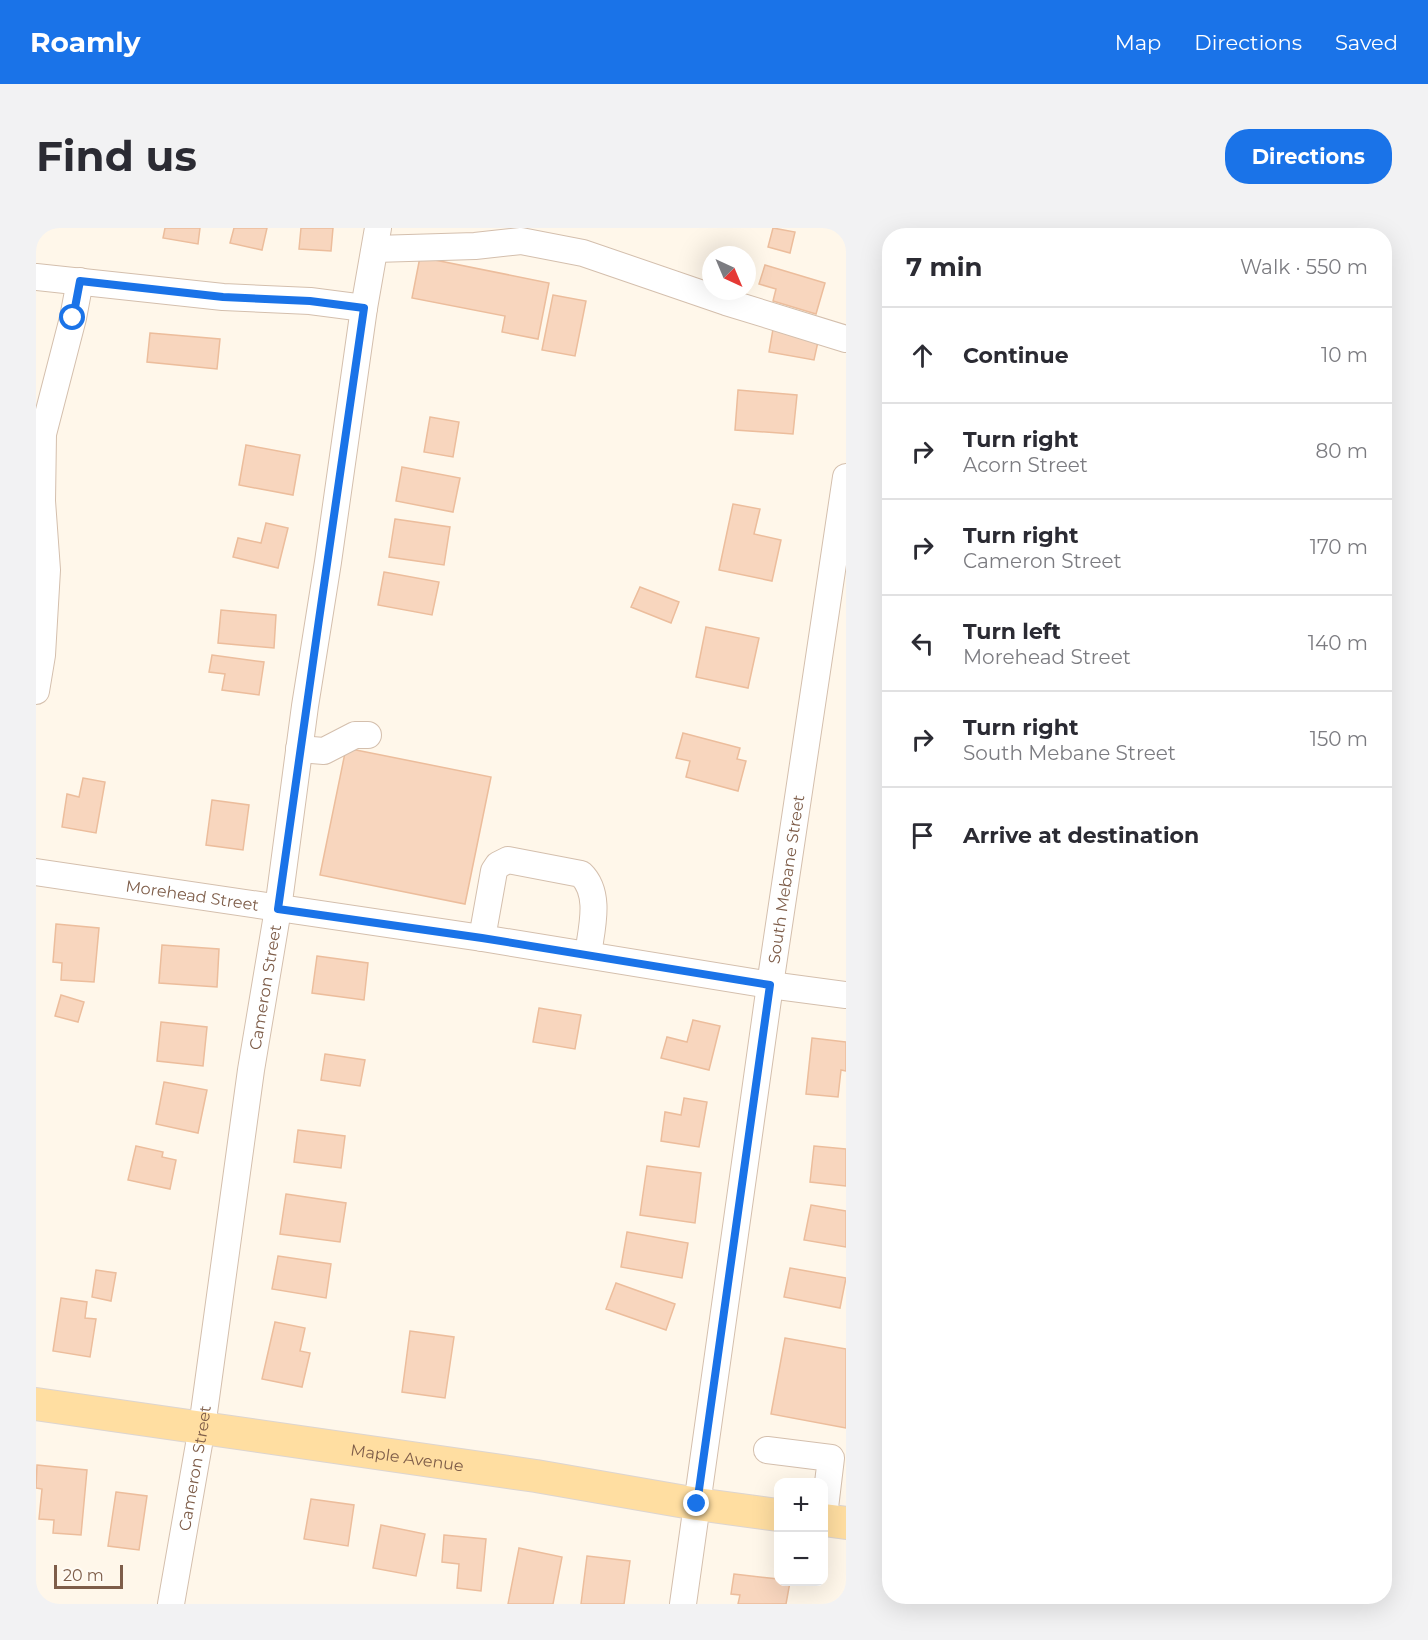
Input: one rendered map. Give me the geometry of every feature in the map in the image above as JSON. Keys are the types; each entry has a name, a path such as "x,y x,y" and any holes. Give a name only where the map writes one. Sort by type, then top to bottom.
{"main road":[{"name":"Maple Avenue","path":"36,1404 536,1476 697,1504 774,1514"},
{"path":"828,1521 846,1523"}],"street":[{"name":"Cameron Street","path":"171,1604 202,1427 250,1070 278,909 299,749 376,238"},
{"path":"376,238 475,246 521,241 583,253 726,302 846,339"},
{"path":"36,277 223,297 310,301 364,308"},
{"path":"36,691 42,655 47,570 42,501 44,434 80,281"},
{"name":"South Mebane Street","path":"683,1604 770,985 846,477"},
{"path":"299,749 324,752 355,735 368,735"},
{"path":"482,938 494,871 498,865 508,860 581,874 587,880 591,889 593,914 588,955"},
{"name":"Morehead Street","path":"36,872 846,995"},
{"path":"767,1450 831,1458 828,1483"}],"building":[{"path":"165,228 200,228 198,244 163,238"},
{"path":"234,228 267,228 262,250 230,243"},
{"path":"301,228 333,228 331,251 299,249"},
{"path":"773,228 795,232 790,253 768,247"},
{"path":"420,257 549,283 538,339 502,332 505,316 412,298"},
{"path":"765,265 825,283 816,314 773,301 776,289 759,284"},
{"path":"553,295 586,301 575,356 542,350"},
{"path":"773,329 819,337 814,360 769,352"},
{"path":"150,333 220,339 217,369 147,362"},
{"path":"738,390 797,395 793,434 735,430"},
{"path":"430,417 459,422 453,457 424,452"},
{"path":"246,445 300,455 293,495 239,485"},
{"path":"402,467 460,478 453,512 396,501"},
{"path":"733,504 760,509 754,534 781,540 772,581 719,570"},
{"path":"395,519 450,527 444,565 389,557"},
{"path":"266,523 288,528 278,568 233,557 238,538 261,543"},
{"path":"384,572 439,582 432,615 378,605"},
{"path":"640,587 679,602 671,623 631,607"},
{"path":"221,610 276,615 274,648 218,643"},
{"path":"706,627 759,638 748,688 696,677"},
{"path":"212,655 264,662 259,695 222,690 225,674 209,672"},
{"path":"683,733 740,748 737,759 746,761 738,791 686,777 690,761 676,758"},
{"path":"346,748 491,777 465,904 320,875"},
{"path":"83,778 105,782 96,833 62,827 67,794 79,797"},
{"path":"212,800 249,805 243,850 206,845"},
{"path":"56,924 99,928 94,982 61,980 62,963 53,962"},
{"path":"162,945 219,949 217,987 159,983"},
{"path":"317,956 368,963 364,1000 312,993"},
{"path":"61,995 84,1002 78,1022 55,1016"},
{"path":"539,1008 581,1015 575,1049 533,1042"},
{"path":"693,1020 720,1026 709,1070 661,1058 667,1037 687,1042"},
{"path":"161,1022 207,1027 203,1066 157,1061"},
{"path":"812,1038 846,1042 846,1071 841,1070 838,1097 806,1094"},
{"path":"325,1054 365,1060 360,1086 321,1080"},
{"path":"164,1082 207,1090 198,1133 156,1124"},
{"path":"684,1098 707,1102 699,1147 661,1141 665,1112 681,1115"},
{"path":"298,1130 345,1136 341,1168 294,1162"},
{"path":"136,1146 163,1152 162,1157 176,1160 170,1189 128,1180"},
{"path":"814,1146 846,1149 846,1186 810,1182"},
{"path":"647,1166 701,1173 695,1223 640,1215"},
{"path":"286,1194 346,1203 340,1242 280,1234"},
{"path":"811,1205 846,1211 846,1247 804,1240"},
{"path":"627,1232 688,1243 682,1278 621,1267"},
{"path":"278,1256 331,1264 326,1298 272,1289"},
{"path":"790,1268 846,1278 840,1308 784,1297"},
{"path":"96,1270 116,1273 111,1301 92,1297"},
{"path":"616,1283 675,1304 666,1330 606,1309"},
{"path":"61,1298 87,1302 85,1318 96,1319 90,1357 53,1351"},
{"path":"275,1322 305,1328 300,1351 310,1353 302,1387 262,1379"},
{"path":"410,1331 454,1337 445,1398 402,1392"},
{"path":"785,1338 846,1349 846,1428 771,1414"},
{"path":"37,1465 87,1470 81,1535 53,1533 54,1520 39,1519 42,1489 36,1488"},
{"path":"116,1492 147,1496 139,1550 108,1546"},
{"path":"311,1499 354,1505 348,1546 304,1539"},
{"path":"381,1525 425,1534 416,1576 373,1568"},
{"path":"444,1535 486,1539 481,1591 457,1588 459,1564 442,1562"},
{"path":"519,1548 562,1557 553,1604 508,1604"},
{"path":"587,1556 630,1561 624,1604 581,1604"},
{"path":"734,1574 774,1579 774,1586 789,1586 786,1604 738,1604 740,1595 731,1594"}],"route":[{"path":"73,318 80,281 223,297 310,301 364,308 305,706 278,909 482,938 770,985 697,1504"}]}
